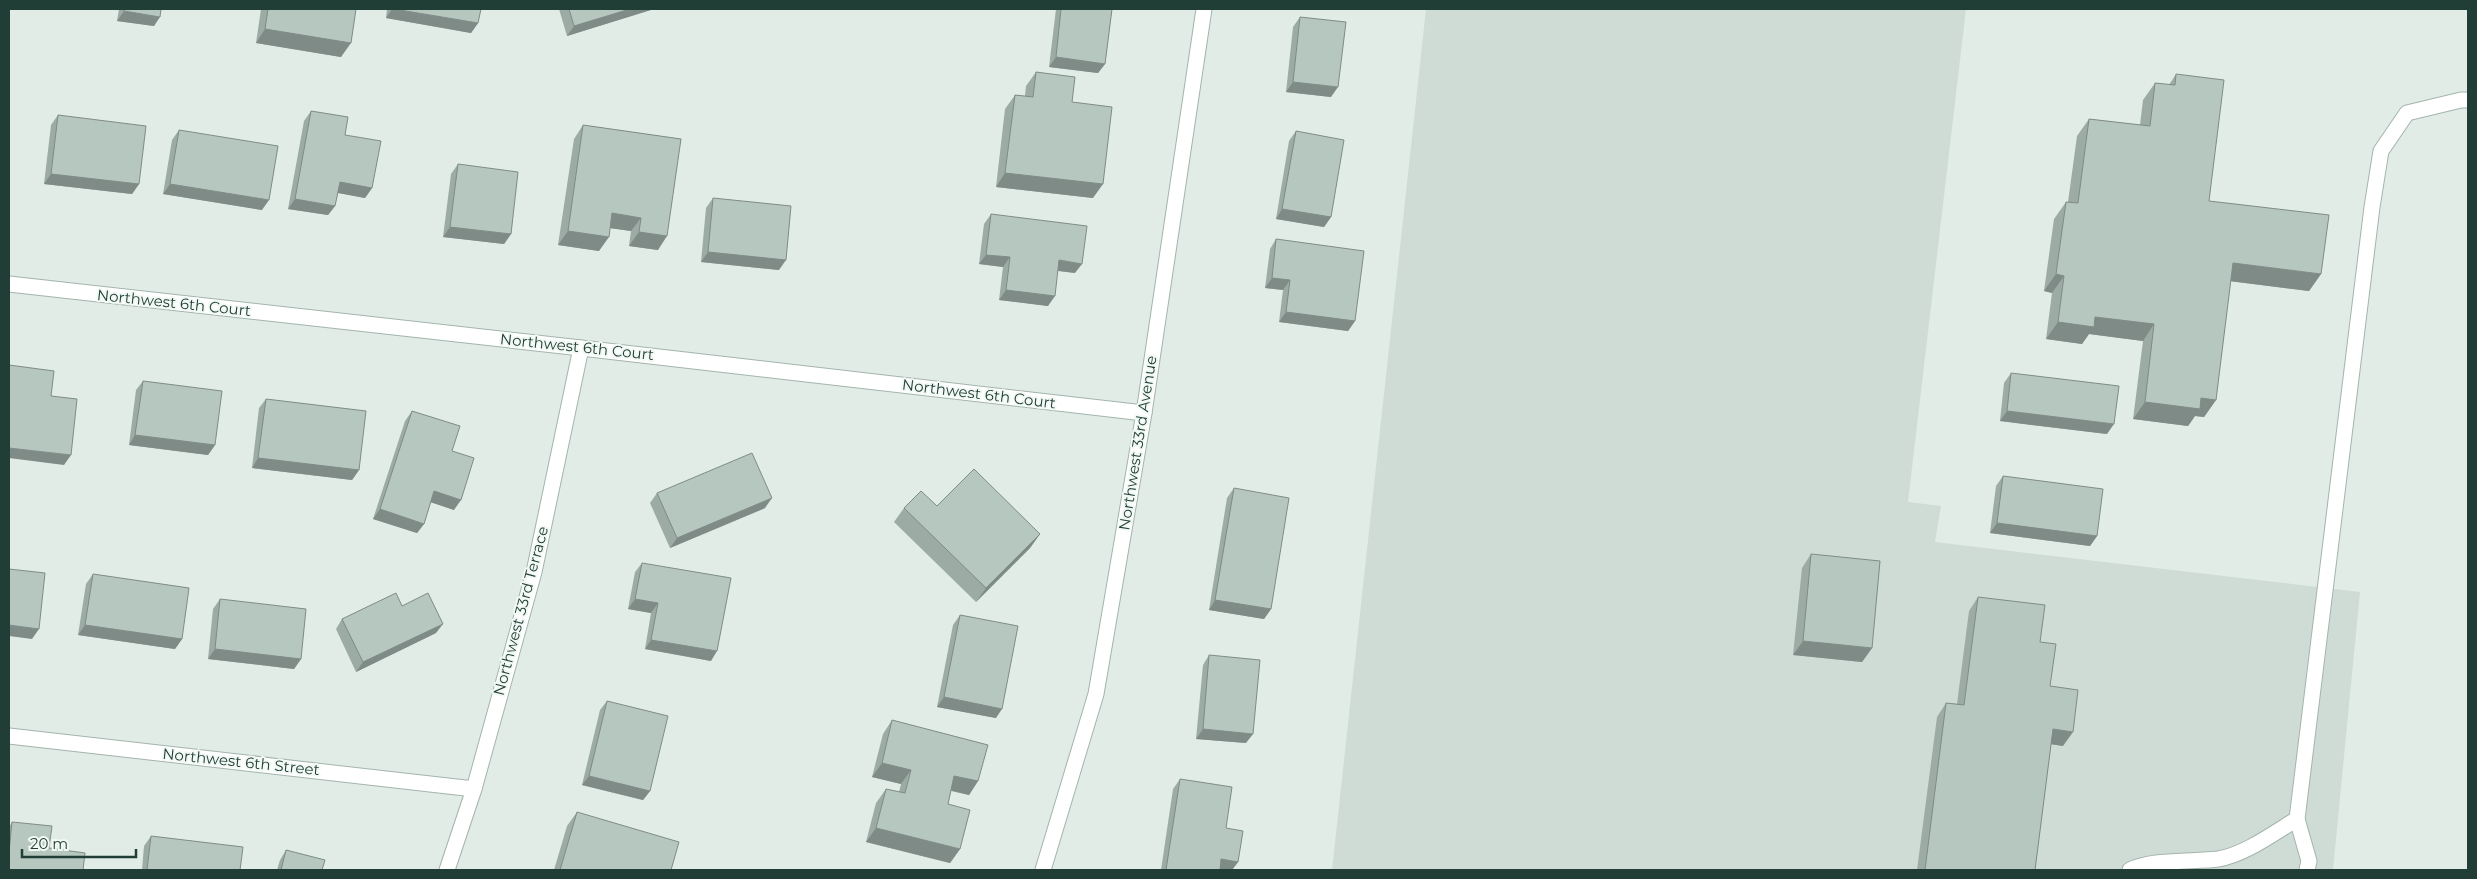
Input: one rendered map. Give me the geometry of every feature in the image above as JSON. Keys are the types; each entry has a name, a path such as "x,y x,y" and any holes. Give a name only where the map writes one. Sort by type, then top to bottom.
{"street":[{"name":"Northwest 33rd Avenue","path":"1043,870 1096,694 1144,413 1204,9"},
{"path":"2307,870 2309,861 2297,819 2371,216 2381,151 2408,113 2468,100"},
{"name":"Northwest 6th Court","path":"9,284 1144,413"},
{"name":"Northwest 33rd Terrace","path":"447,870 474,788 534,572 582,348"},
{"name":"Northwest 6th Street","path":"9,736 474,788"},
{"path":"2130,870 2179,861 2220,859 2260,842 2297,819"}],"shaded area":[{"path":"1426,9 1966,9 1908,502 1941,506 1935,542 2360,592 2333,870 1332,870"}],"building":[{"path":"124,9 161,9 160,17 124,11"},
{"path":"268,9 356,9 351,43 265,29"},
{"path":"394,9 481,9 478,23"},
{"path":"569,9 630,9 574,26"},
{"path":"1061,9 1112,9 1105,64 1056,57"},
{"path":"1300,17 1346,22 1338,87 1293,82"},
{"path":"1036,72 1075,77 1072,102 1112,107 1103,184 1005,173 1015,95 1033,97"},
{"path":"2176,74 2224,80 2209,201 2329,215 2321,274 2233,263 2216,400 2201,398 2200,409 2145,402 2154,324 2095,317 2094,327 2058,322 2064,276 2056,274 2066,202 2078,203 2089,119 2150,126 2155,83 2175,85"},
{"path":"311,111 348,117 345,135 381,141 372,188 340,182 335,206 295,199"},
{"path":"58,115 146,126 139,184 51,174"},
{"path":"583,125 681,139 667,236 639,232 641,218 612,213 609,237 568,231"},
{"path":"179,130 278,146 269,200 170,184"},
{"path":"1296,131 1344,140 1331,217 1282,209"},
{"path":"458,164 518,172 511,234 450,227"},
{"path":"713,198 791,206 786,260 708,252"},
{"path":"991,214 1087,226 1082,264 1059,260 1055,296 1006,290 1010,257 986,255"},
{"path":"1276,239 1364,251 1355,321 1286,312 1290,280 1272,278"},
{"path":"9,365 54,371 51,396 77,399 71,455 9,448"},
{"path":"2011,373 2119,386 2114,424 2007,411"},
{"path":"143,381 222,391 215,445 135,435"},
{"path":"266,399 366,411 359,470 258,458"},
{"path":"412,411 460,426 452,451 474,458 461,500 434,491 424,524 380,509"},
{"path":"752,453 772,498 677,538 657,493"},
{"path":"974,469 1040,534 986,588 904,508 921,491 937,506"},
{"path":"2003,476 2103,489 2097,536 1997,523"},
{"path":"1234,488 1289,498 1271,609 1215,600"},
{"path":"1811,554 1880,561 1872,648 1803,641"},
{"path":"642,563 731,578 717,651 651,640 658,603 635,599"},
{"path":"9,569 45,573 39,629 9,625"},
{"path":"93,574 189,588 182,639 85,625"},
{"path":"396,593 402,606 428,593 443,624 363,662 342,619"},
{"path":"1978,597 2045,605 2040,642 2056,644 2050,686 2078,690 2073,732 2053,729 2035,870 1925,870 1946,703 1964,705"},
{"path":"220,599 306,609 301,659 215,649"},
{"path":"960,615 1018,626 1002,709 944,697"},
{"path":"1209,655 1260,660 1253,734 1203,729"},
{"path":"607,701 668,716 650,791 589,776"},
{"path":"892,720 988,745 978,781 954,776 948,804 970,810 960,849 876,828 886,789 905,793 911,770 882,763"},
{"path":"1180,779 1232,787 1226,828 1243,831 1238,862 1221,859 1220,870 1166,870"},
{"path":"577,812 679,842 671,870 560,870"},
{"path":"12,822 52,826 49,848 85,853 83,870 9,870"},
{"path":"151,836 243,847 240,870 147,870"},
{"path":"286,850 325,860 322,870 281,870"}]}
